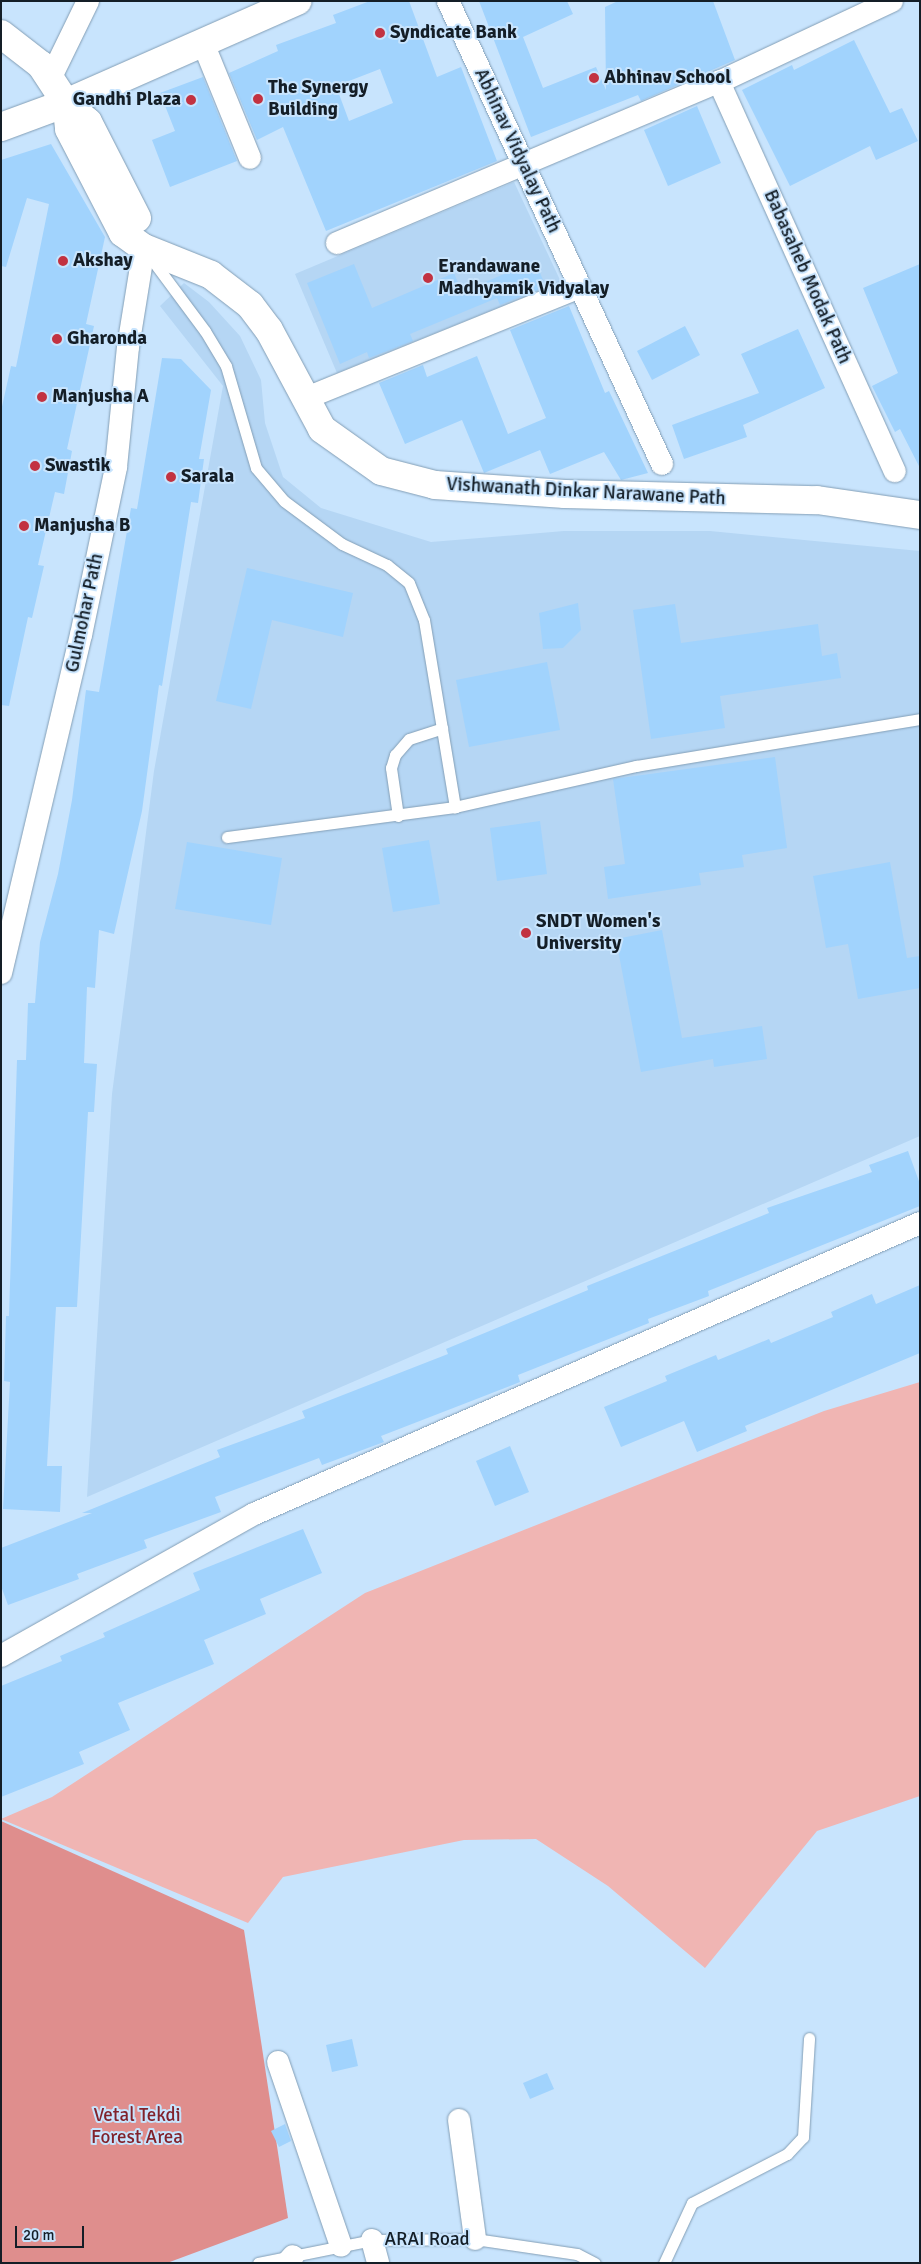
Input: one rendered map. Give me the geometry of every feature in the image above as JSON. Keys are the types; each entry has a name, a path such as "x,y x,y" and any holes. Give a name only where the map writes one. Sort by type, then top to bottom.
{"main road":[{"path":"1,127 66,104 297,1"},
{"path":"1,34 9,37 51,77 66,104 88,122 140,224 144,248"},
{"name":"Vishwanath Dinkar Narawane Path","path":"144,248 211,275 250,305 269,330 304,400 322,429 350,452 380,471 435,485 575,495 817,500 920,515"}],"street":[{"path":"51,77 88,1"},
{"name":"Abhinav Vidyalay Path","path":"448,1 662,464"},
{"path":"337,242 719,82 892,1"},
{"path":"203,43 250,158"},
{"name":"Babasaheb Modak Path","path":"719,82 895,471"},
{"name":"Gulmohar Path","path":"1,973 81,635 116,467 128,347 144,248"},
{"path":"304,400 580,287"},
{"path":"1,1656 254,1514 920,1223"},
{"path":"278,2062 341,2246"},
{"path":"459,2120 475,2239"},
{"path":"372,2240 378,2263"}],"lane":[{"path":"144,248 205,331 226,366 256,468 284,502 342,544 387,565 409,583 424,620 455,807"},
{"path":"227,837 455,807 636,766 920,719"},
{"path":"398,816 391,768 395,755 409,738 442,728"},
{"path":"664,2263 692,2203 787,2154 803,2137 809,2038"},
{"name":"ARAI Road","path":"258,2263 290,2259 372,2240 475,2239 577,2254 594,2263"}],"shaded area":[{"name":"Erandawane Madhyamik Vidyalay","path":"514,182 561,282 337,373 295,274"},
{"name":"SNDT Women's University","path":"184,283 209,302 240,336 261,380 265,423 283,477 321,508 431,542 564,531 710,531 920,551 920,1136 87,1497 112,1094 154,771 223,386 160,306"},
{"path":"920,1382 920,1796 817,1831 705,1968 608,1886 536,1839 464,1840 283,1877 248,1923 1,1819 52,1797 365,1593 824,1411"}],"green space":[{"name":"Vetal Tekdi Forest Area","path":"1,1821 244,1930 288,2218 167,2263 1,2263"}],"building":[{"path":"370,1 409,1 437,77 461,67 497,161 326,231 283,127 257,140 229,73 278,51 276,45 336,23 333,15","holes":["380,69 393,103 349,121 336,86"]},
{"path":"479,1 567,1 573,14 523,37 543,88 596,67 606,90 605,7 618,1 713,1 735,60 641,101 638,95 531,137"},
{"path":"854,40 890,113 902,108 918,141 876,160 870,146 790,186 742,90 792,65 794,70"},
{"path":"203,77 237,161 170,187 152,140 175,131 160,93"},
{"path":"697,106 721,163 668,186 644,130"},
{"path":"51,144 105,237 86,324 94,326 67,449 72,451 64,494 55,492 38,565 44,566 32,618 28,617 9,706 1,705 1,411 11,366 16,367 49,204 27,198 6,267 1,266 1,160"},
{"path":"535,261 546,287 500,305 497,298 410,334 413,341 369,358 367,352 340,364 307,283 354,264 372,308 454,273 462,292"},
{"path":"920,264 920,468 900,429 895,432 872,386 898,373 863,288"},
{"path":"569,306 605,393 609,391 648,473 621,480 604,452 550,474 540,450 484,473 462,420 405,444 379,383 423,365 427,377 477,356 508,434 546,418 510,330"},
{"path":"685,326 700,355 652,380 637,351"},
{"path":"798,329 825,388 743,425 747,437 684,459 672,425 759,393 741,354"},
{"path":"162,358 181,359 211,390 199,459 204,459 198,503 191,502 162,686 159,685 142,811 114,934 99,930 95,988 87,987 84,1063 97,1064 94,1112 88,1112 77,1307 56,1307 47,1466 62,1466 60,1512 3,1509 10,1382 4,1381 6,1316 9,1316 17,1060 26,1060 28,1003 35,1003 40,942 58,874 72,800 86,690 99,692 131,508 137,509"},
{"path":"247,568 353,593 343,637 272,620 251,709 216,701"},
{"path":"578,603 581,630 563,648 543,649 539,613"},
{"path":"675,604 681,643 818,624 822,656 837,653 841,678 720,696 725,728 651,739 633,610"},
{"path":"547,662 560,730 469,747 456,680"},
{"path":"775,757 787,848 742,855 744,867 699,873 701,885 608,899 604,867 625,864 613,779"},
{"path":"540,821 547,874 497,881 490,828"},
{"path":"429,840 440,904 393,912 382,848"},
{"path":"187,842 282,858 271,925 175,909"},
{"path":"890,862 907,958 920,956 920,988 858,999 848,944 826,948 813,876"},
{"path":"662,930 682,1038 762,1026 767,1059 714,1067 713,1059 641,1072 616,939"},
{"path":"908,1151 920,1184 920,1206 708,1291 709,1296 648,1319 649,1323 518,1375 520,1382 381,1436 384,1442 322,1465 319,1458 215,1497 221,1512 144,1540 147,1548 77,1574 79,1579 8,1605 1,1586 1,1548 92,1513 82,1513 220,1457 217,1450 305,1418 302,1411 448,1354 446,1349 588,1290 587,1286 769,1213 767,1208 872,1172 869,1165"},
{"path":"920,1285 920,1353 745,1426 747,1431 697,1452 684,1421 621,1447 604,1407 667,1381 665,1376 716,1355 718,1360 769,1339 771,1343 833,1317 831,1312 872,1294 876,1304"},
{"path":"510,1446 529,1492 495,1506 476,1461"},
{"path":"303,1529 322,1573 260,1599 266,1614 204,1640 214,1664 118,1703 130,1730 79,1752 84,1764 1,1797 1,1686 62,1661 60,1656 105,1637 103,1633 200,1590 193,1573"},
{"path":"352,2039 358,2066 332,2072 326,2045"},
{"path":"547,2073 554,2089 530,2099 523,2083"},
{"path":"285,2124 291,2141 279,2147 271,2131"}],"place":[{"name":"Syndicate Bank","path":"380,33"},
{"name":"Abhinav School","path":"594,78"},
{"name":"The Synergy Building","path":"258,99"},
{"name":"Gandhi Plaza","path":"191,100"},
{"name":"Akshay","path":"63,261"},
{"name":"Erandawane Madhyamik Vidyalay","path":"428,278"},
{"name":"Gharonda","path":"57,339"},
{"name":"Manjusha A","path":"42,397"},
{"name":"Swastik","path":"35,466"},
{"name":"Sarala","path":"171,477"},
{"name":"Manjusha B","path":"24,526"},
{"name":"SNDT Women's University","path":"526,933"}]}
